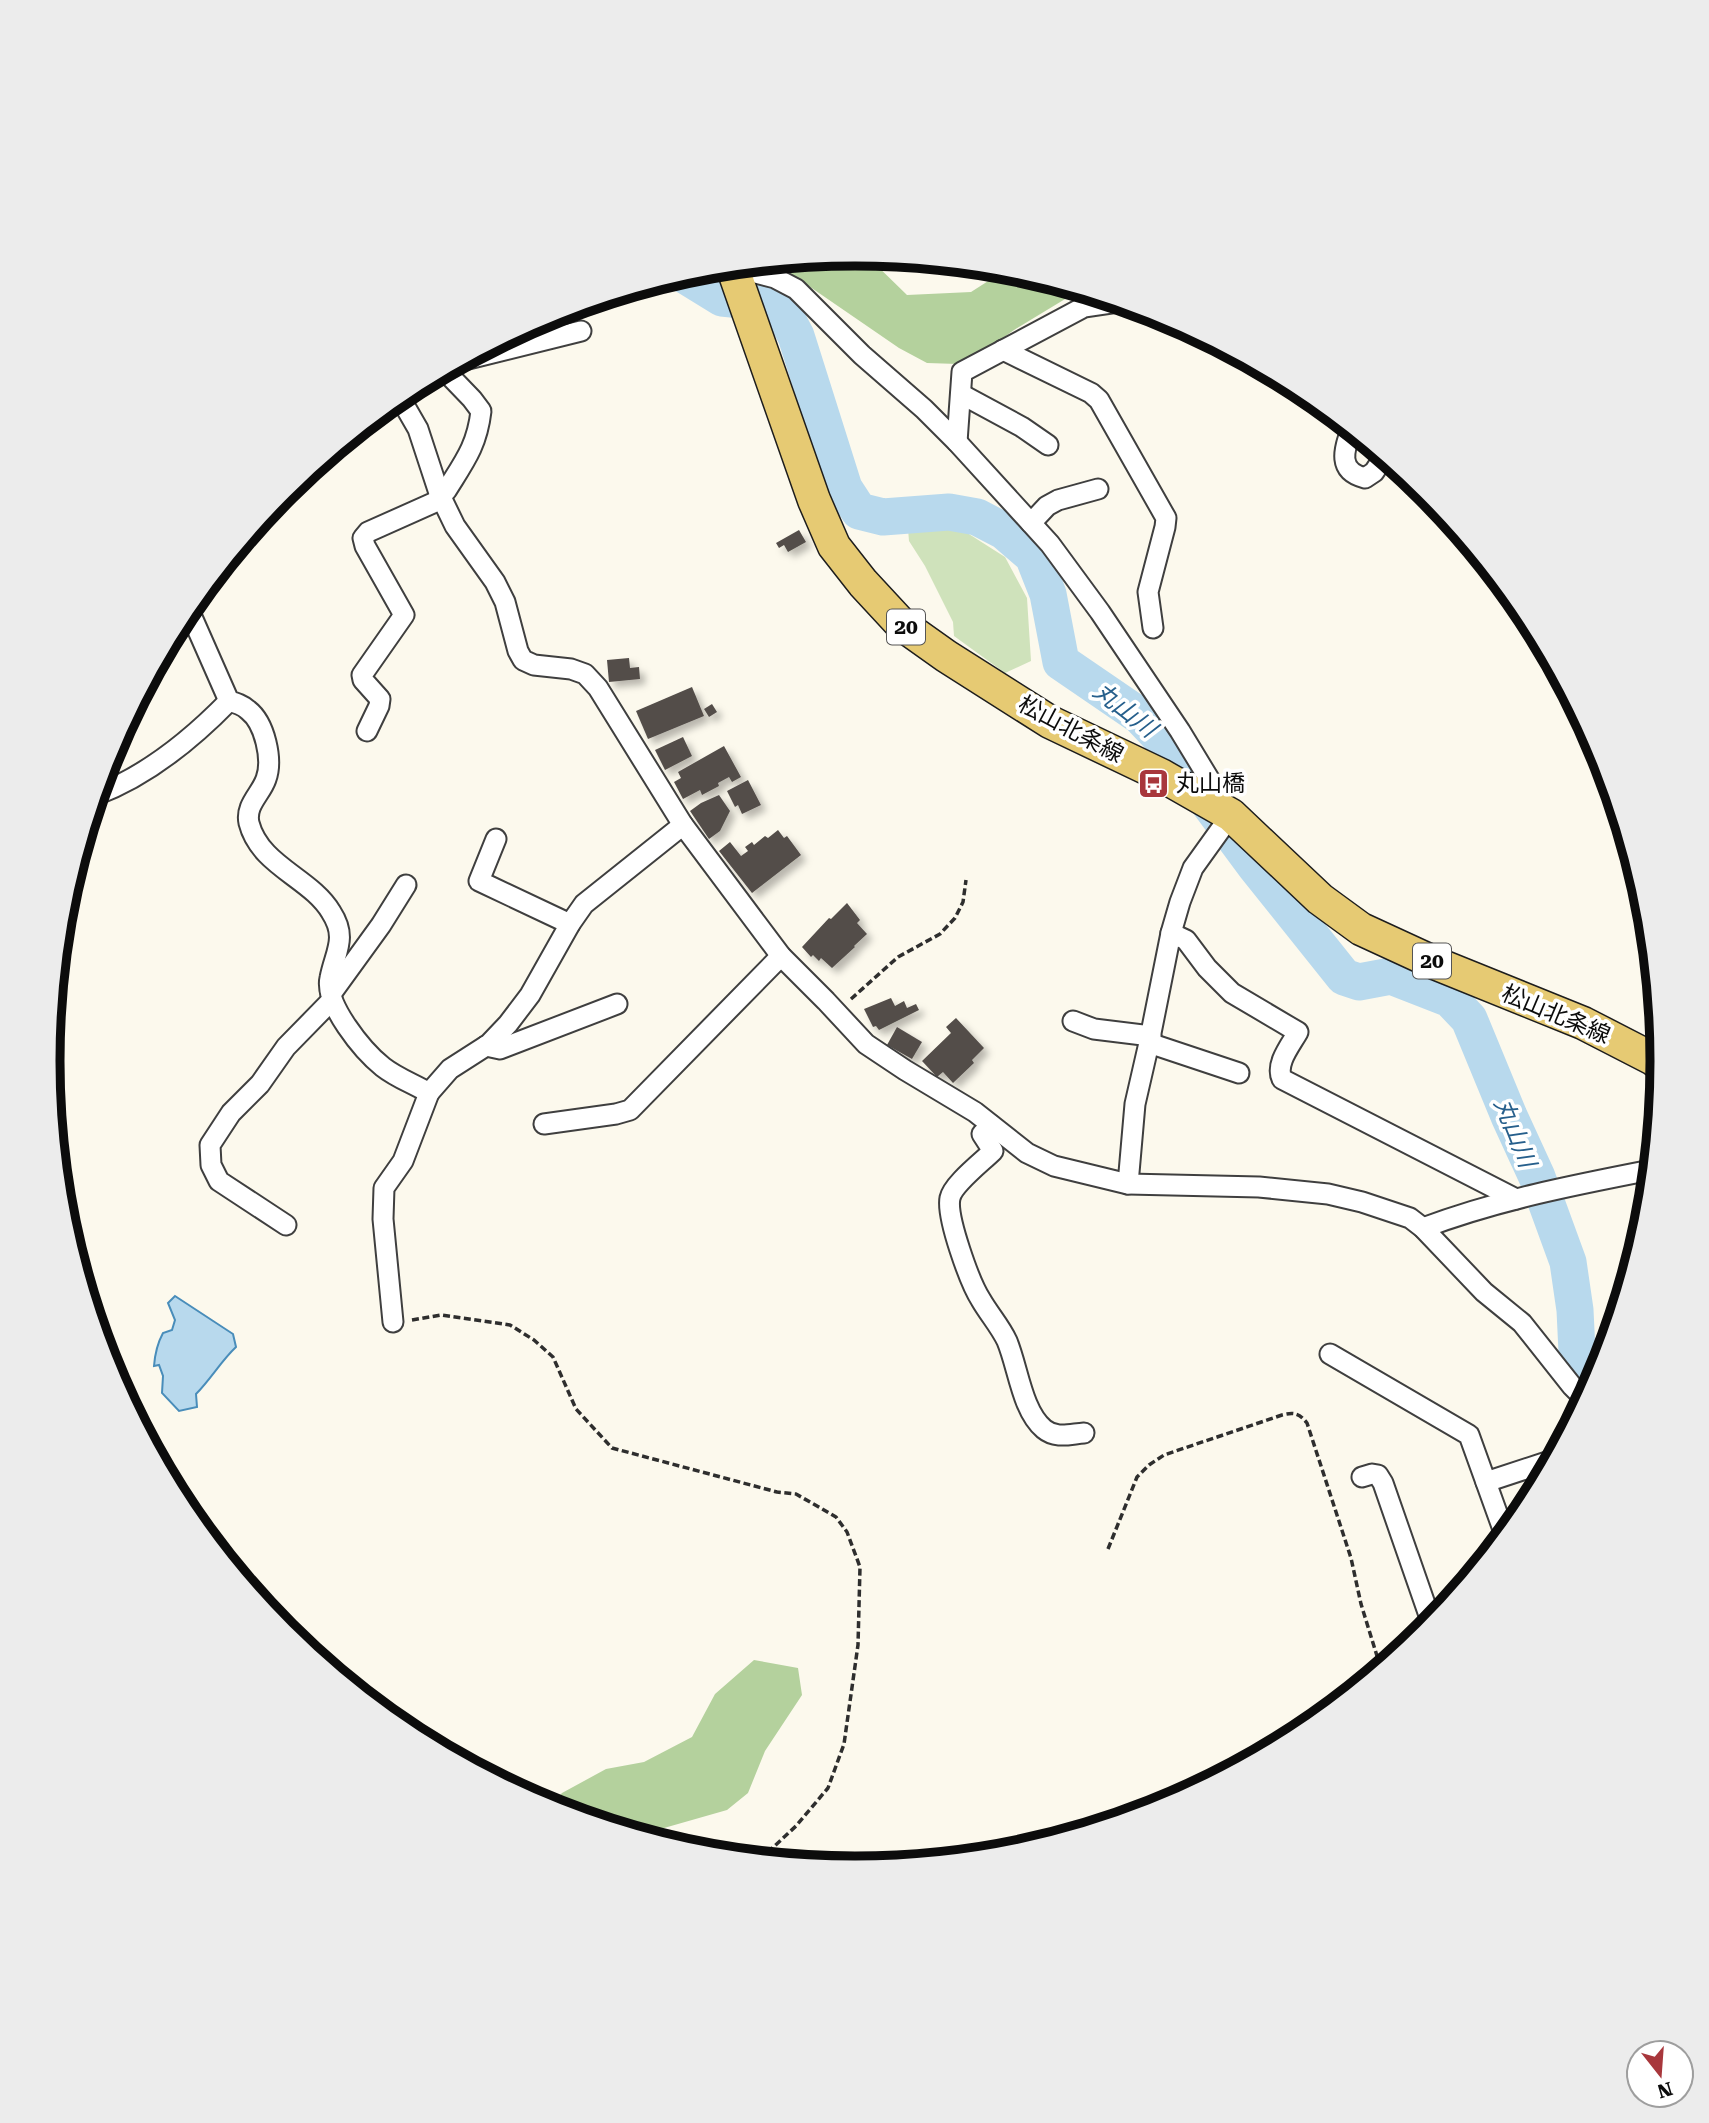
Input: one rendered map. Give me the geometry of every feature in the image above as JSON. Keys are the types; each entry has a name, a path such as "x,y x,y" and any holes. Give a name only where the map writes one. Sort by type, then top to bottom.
{"main road":[{"name":"松山北条線","path":"736,276 814,500 834,546 863,583 901,624 1050,722 1161,775 1231,814 1320,899 1361,929 1437,964 1583,1023 1650,1057"}],"street":[{"path":"753,273 775,278 796,289 862,355 957,442 1050,544 1100,611 1180,731 1231,814 1193,868 1185,884 1171,933 1135,1104 1128,1184"},
{"path":"957,442 962,372 1084,307 1095,305"},
{"path":"493,354 581,331"},
{"path":"1003,350 1091,393 1099,400 1166,517 1148,593 1153,628"},
{"path":"367,731 380,699 363,680 362,675 404,615 363,538 368,532 441,496 470,455 479,429 481,411 451,377"},
{"path":"961,394 1022,427 1048,445"},
{"path":"405,406 418,429 441,496 455,526 495,582 505,602 518,651 523,660 534,665 571,668 585,674 597,688 683,825 781,956 866,1044 975,1112 1027,1153 1054,1166 1128,1184 1259,1187 1328,1194 1410,1218 1423,1228 1484,1292 1521,1323 1578,1391"},
{"path":"1348,439 1343,452 1346,465 1356,476 1365,478 1379,464"},
{"path":"1031,523 1047,506 1058,500 1098,489"},
{"path":"193,620 229,701 251,711 267,744 267,779 250,806 248,820 253,832 281,868 325,901 334,915 340,934 339,950 329,979 335,1008 383,1067 429,1093"},
{"path":"108,789 142,773 184,743 229,701"},
{"path":"393,1322 383,1219 384,1188 403,1161 429,1093 450,1069 486,1046 508,1024 530,995 584,904 683,825"},
{"path":"496,839 479,881 570,924"},
{"path":"286,1225 219,1181 211,1165 210,1145 231,1113 260,1084 286,1047 331,998 406,885"},
{"path":"1171,933 1186,940 1232,993 1298,1032 1283,1058 1280,1069 1282,1079 1516,1199"},
{"path":"544,1124 630,1110 781,956"},
{"path":"486,1046 500,1049 510,1046 617,1004"},
{"path":"1073,1021 1094,1029 1150,1040 1239,1073"},
{"path":"991,1125 982,1134 993,1151 955,1188 950,1198 950,1214 966,1267 979,1298 1005,1337 1030,1413 1043,1428 1055,1436 1084,1433"},
{"path":"1423,1228 1516,1199 1642,1172"},
{"path":"1331,1354 1469,1435 1501,1523"},
{"path":"1486,1482 1540,1464"},
{"path":"1362,1477 1378,1475 1383,1483 1428,1612"}],"path":[{"path":"836,1012 898,957 940,934 955,918 963,902 965,880"},
{"path":"393,1322 441,1315 510,1325 534,1340 552,1357 576,1409 612,1448 777,1492 796,1494 836,1517 847,1532 860,1567 858,1645 844,1744 828,1788 796,1826 768,1852"},
{"path":"1108,1549 1138,1477 1149,1465 1164,1455 1282,1415 1292,1412 1300,1415 1307,1423 1347,1546 1378,1660"}],"green space":[{"path":"878,267 907,295 971,292 992,279 1069,297 985,351 958,364 927,363 899,348 785,270"},
{"path":"907,517 961,529 1005,557 1027,598 1031,661 1005,673 954,636 953,622 925,566 909,541"},
{"path":"754,1660 798,1668 802,1695 765,1751 748,1793 727,1810 658,1831 557,1798 606,1769 644,1762 692,1737 715,1694"}],"water":[{"path":"175,1296 233,1334 236,1347 196,1394 197,1407 179,1411 162,1393 163,1376 159,1365 154,1366 161,1337 163,1333 172,1330 175,1320 168,1303"}],"building":[{"path":"799,530 806,542 788,552 784,545 779,548 776,543"},
{"path":"629,658 630,668 639,667 640,679 609,682 607,660"},
{"path":"692,687 704,716 648,739 636,711"},
{"path":"712,704 717,712 709,717 704,709"},
{"path":"683,737 692,756 665,770 655,750"},
{"path":"724,746 741,777 732,782 729,777 702,795 700,790 683,799 674,782 681,778 678,772"},
{"path":"748,780 761,805 742,814 727,791"},
{"path":"719,795 730,811 720,831 709,839 690,811"},
{"path":"778,830 784,838 787,836 801,855 752,893 719,851 730,842 741,856 748,851 745,847 752,842 754,845"},
{"path":"847,903 860,920 857,923 867,934 832,968 821,958 819,961 813,955 811,957 802,947"},
{"path":"891,998 895,1006 904,1001 907,1008 916,1004 919,1010 879,1030 876,1026 873,1027 864,1009"},
{"path":"956,1018 984,1048 972,1060 974,1063 953,1083 943,1072 937,1077 922,1061 951,1033 946,1027"},
{"path":"897,1027 922,1042 912,1059 887,1045"}],"waterway":[{"name":"丸山川","path":"697,283 722,298 779,304 796,336 844,488 859,511 883,517 949,512 977,517 1004,531 1033,556 1048,594 1061,662 1140,716 1159,736 1256,867 1344,977 1359,982 1391,976 1450,999 1469,1019 1537,1177 1568,1262 1575,1310 1577,1352 1588,1368"}],"place":[{"name":"丸山橋","path":"1153,783"}]}
